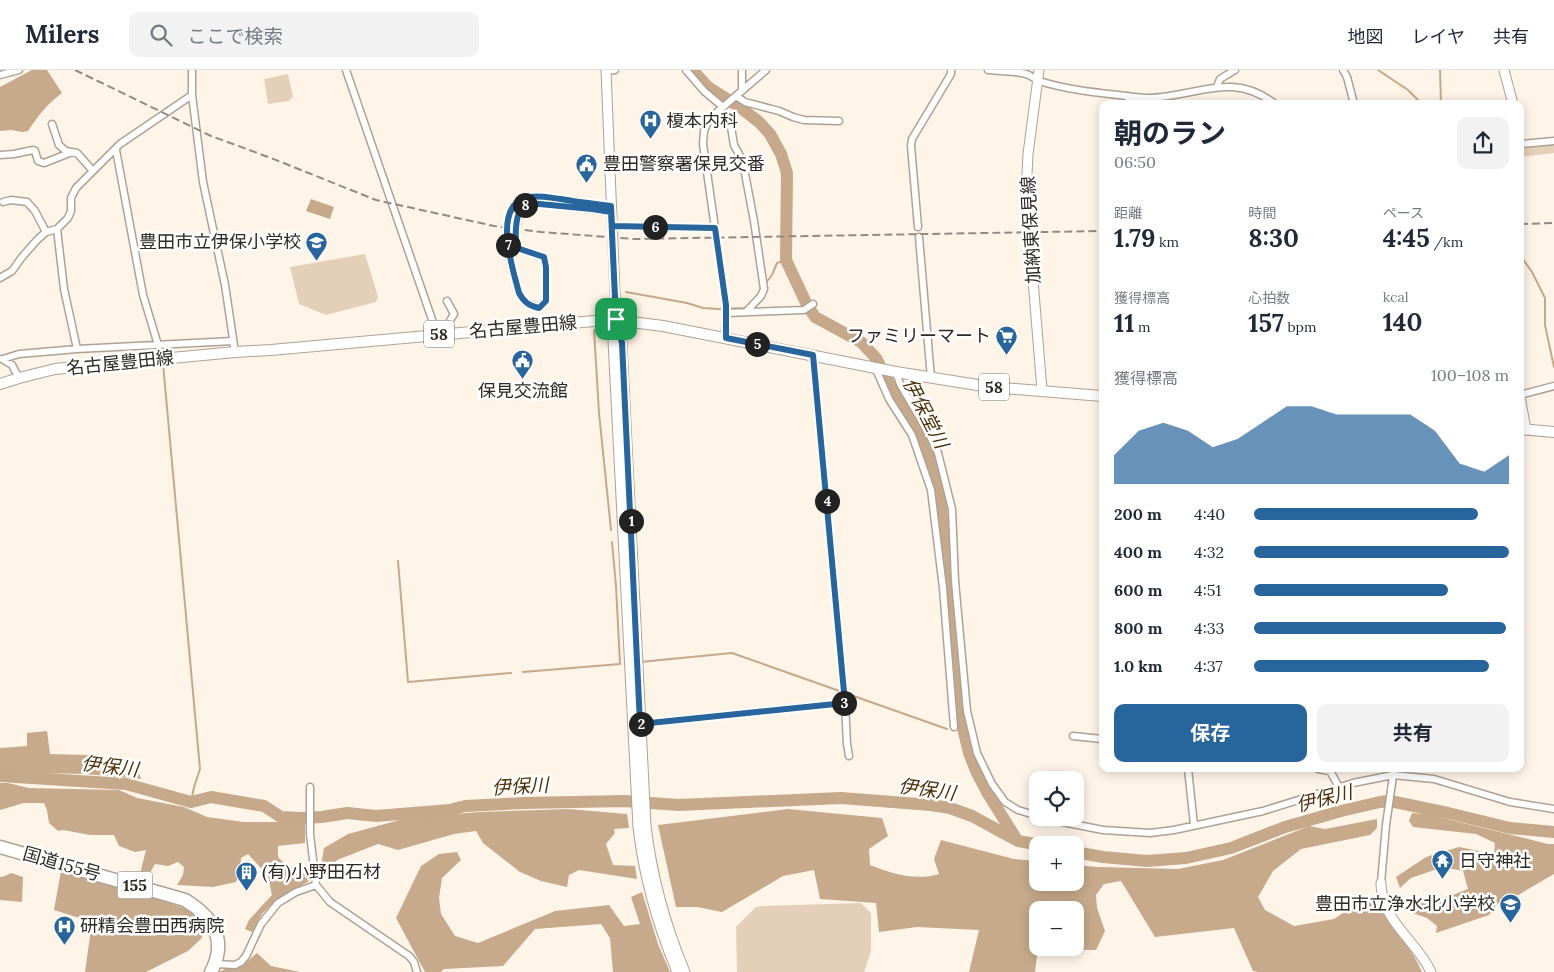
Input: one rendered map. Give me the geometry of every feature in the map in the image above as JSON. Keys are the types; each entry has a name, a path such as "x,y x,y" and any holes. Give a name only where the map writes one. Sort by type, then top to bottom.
{"highway":[{"name":"国道155号","path":"0,847 185,900 200,909 210,922 217,937 218,951 214,968"}],"main road":[{"name":"名古屋豊田線","path":"0,384 55,370 235,352 616,319 726,338 931,378 990,387 1099,396"},
{"path":"1524,430 1554,432"}],"street":[{"path":"0,75 19,70"},
{"path":"192,70 192,95 203,182 225,285 235,352"},
{"path":"609,70 611,209 616,319 613,341 642,826 642,863 659,924 677,972"},
{"path":"686,70 704,91 723,107 731,128 734,145 743,163 764,286 763,293 746,312"},
{"path":"742,70 742,90"},
{"path":"726,338 726,310 703,144 704,131 709,120 766,70"},
{"path":"918,227 911,146 912,138 951,74 951,70"},
{"path":"988,70 1027,74 1037,80 1089,92 1149,98 1218,84 1231,84 1246,86 1256,90 1270,100"},
{"name":"加納東保見線","path":"1039,70 1028,154 1026,195 1042,390"},
{"path":"1218,84 1220,79 1235,70"},
{"path":"1343,70 1347,77 1353,100"},
{"path":"1504,70 1512,100"},
{"path":"348,71 437,334"},
{"path":"0,278 12,271 30,247 46,232 57,229 68,218 71,211 71,198 76,188 120,144 192,95"},
{"path":"1128,96 1128,100"},
{"path":"734,97 804,120 839,121"},
{"path":"52,124 59,145 66,151 77,153 93,170"},
{"path":"1524,144 1554,141"},
{"path":"0,155 33,150 38,161 44,162 72,152"},
{"path":"116,150 143,295 158,345"},
{"path":"529,197 542,197 611,209 539,203 529,203 522,207 519,211 515,239 517,248 544,257 546,267 546,301 539,308 523,301 519,293 507,242 509,214 517,201 529,197"},
{"path":"3,202 11,200 27,202 35,211 46,232"},
{"path":"612,226 715,228"},
{"path":"57,229 64,289 76,349"},
{"path":"919,237 931,378"},
{"path":"447,301 454,314 448,324 449,333"},
{"path":"726,310 746,312 804,310 813,304"},
{"path":"616,319 622,343 640,724 639,782"},
{"path":"1,358 19,354 76,349 233,341"},
{"path":"813,355 845,703 847,744 850,756"},
{"path":"1,358 12,365 19,378"},
{"path":"883,369 889,399 912,435 931,490 943,588 954,727"},
{"path":"883,369 900,384 927,430 938,454 952,509 955,581 967,711 977,753 992,784 1005,802 1018,810 1029,813"},
{"path":"1524,394 1554,386"},
{"path":"640,724 845,703"},
{"path":"1073,736 1099,739"},
{"path":"1188,772 1194,825"},
{"path":"1331,772 1339,787"},
{"path":"1083,826 1104,830 1150,834 1263,811 1339,787 1393,775 1434,779 1510,802 1554,809"},
{"path":"1393,775 1386,825 1381,883 1382,897 1387,908 1424,958 1431,972"},
{"path":"310,789 310,834 316,885 330,902 408,956 414,962 417,972"},
{"path":"642,826 664,918 685,972"},
{"path":"214,968 235,966 241,962 246,956 261,924 278,902 296,892 316,885"}],"shaded area":[{"path":"32,70 47,70 62,93 43,110 28,131 0,131 0,87"},
{"path":"288,74 293,97 289,101 268,104 264,79"},
{"path":"1554,143 1554,153 1524,157 1524,147"},
{"path":"311,199 334,207 330,219 306,211"},
{"path":"365,254 378,297 376,302 326,315 299,304 290,267"},
{"path":"47,731 50,754 88,755 91,762 138,770 141,779 85,774 0,772 0,748 27,746 27,733"},
{"path":"0,783 29,788 119,790 137,798 184,807 207,817 244,822 305,824 305,843 278,846 278,857 288,867 305,866 311,880 276,900 262,914 252,932 245,929 249,920 272,895 268,876 248,854 241,858 240,871 236,882 213,887 177,885 183,875 184,867 178,862 168,866 155,864 151,871 150,879 139,878 146,850 135,852 119,846 114,835 90,835 63,830 58,831 49,823 44,803 24,803 0,810"},
{"path":"568,809 627,814 629,828 614,829 615,833 606,844 613,865 635,866 637,879 579,870 569,875 567,887 541,881 520,872 483,843 476,831 454,834 398,850 378,844 337,860 328,872 321,866 324,848 348,834 407,818 479,812"},
{"path":"788,809 882,818 888,836 869,849 870,865 904,876 922,877 939,874 934,859 941,840 1014,859 1029,860 1029,891 1084,891 1084,866 1178,869 1223,860 1309,826 1325,829 1377,819 1377,828 1370,835 1301,849 1273,871 1258,897 1265,910 1294,926 1334,919 1358,903 1375,903 1407,945 1422,972 1253,971 1234,928 1155,937 1121,881 1104,884 1096,895 1097,908 1105,931 1096,950 1084,950 1084,901 1029,901 1029,956 1037,956 1035,972 969,972 979,930 917,927 879,932 876,903 820,899 814,870 783,876 722,912 697,907 676,907 658,825"},
{"path":"1412,813 1426,814 1554,844 1554,874 1513,898 1497,904 1489,915 1436,933 1437,926 1427,918 1407,911 1409,902 1450,896 1468,889 1463,871 1443,867 1411,878 1400,888 1396,877 1426,857 1459,847 1494,854 1495,843 1476,834 1413,827 1409,821"},
{"path":"457,852 461,860 442,878 439,898 441,914 455,936 478,943 555,911 609,905 624,926 640,924 631,897 642,892 658,944 670,972 613,972 610,938 601,924 535,929 503,966 444,969 441,972 425,972 396,918 421,866 439,854"},
{"path":"61,871 190,910 198,919 202,938 188,951 146,972 85,972 92,922 54,910"},
{"path":"11,873 23,877 22,902 0,900 0,877"},
{"path":"861,903 871,913 871,951 864,972 737,972 736,927 756,907"},
{"path":"257,953 271,966 300,972 219,972 229,967 242,966"}],"waterway":[{"name":"伊保堂川","path":"694,70 708,87 741,108 759,122 770,134 781,154 787,173 786,260 807,305 815,317 861,342 876,358 893,392 908,414 927,449 937,481 941,505 951,631 963,728 969,753 977,773 1017,840"},
{"path":"1378,70 1408,90 1418,100"},
{"path":"1440,70 1441,100"},
{"path":"765,284 772,275 777,263 786,260"},
{"path":"1524,261 1545,298 1545,325 1554,367"},
{"path":"626,292 687,303 703,308 744,308 749,305"},
{"path":"594,330 599,413 611,530"},
{"path":"163,364 200,769 191,802"},
{"path":"523,672 620,664 612,542"},
{"path":"398,561 408,682 511,673"},
{"path":"640,662 732,653 947,729"},
{"name":"伊保川","path":"0,776 126,784 191,802 211,797 264,806 281,817 302,818 347,813 376,816 450,810 465,806 525,803 624,801 678,805 841,798 950,808 972,816 1018,841 1029,843"},
{"name":"伊保川","path":"1084,854 1147,861 1186,858 1231,848 1285,827 1341,811 1390,801 1510,828 1554,832"}],"railway":[{"path":"75,70 211,136 376,200 494,226 541,232 634,239 1099,231"},
{"path":"1524,224 1554,223"}],"place":[{"name":"榎本内科","path":"650,140"},
{"name":"豊田警察署保見交番","path":"587,183"},
{"name":"豊田市立伊保小学校","path":"317,261"},
{"name":"ファミリーマート","path":"1007,355"},
{"name":"保見交流館","path":"523,380"},
{"name":"日守神社","path":"1443,880"},
{"name":"(有)小野田石材","path":"246,891"},
{"name":"豊田市立浄水北小学校","path":"1511,923"},
{"name":"研精会豊田西病院","path":"64,945"}],"route":[{"path":"529,197 542,197 611,206 612,226 715,228 726,305 726,338 813,355 845,703 640,724 622,343 616,319 611,212 539,203 529,203 519,211 515,239 517,248 544,257 546,267 546,301 539,308 523,301 519,293 507,242 509,214 517,201 529,197"}]}
